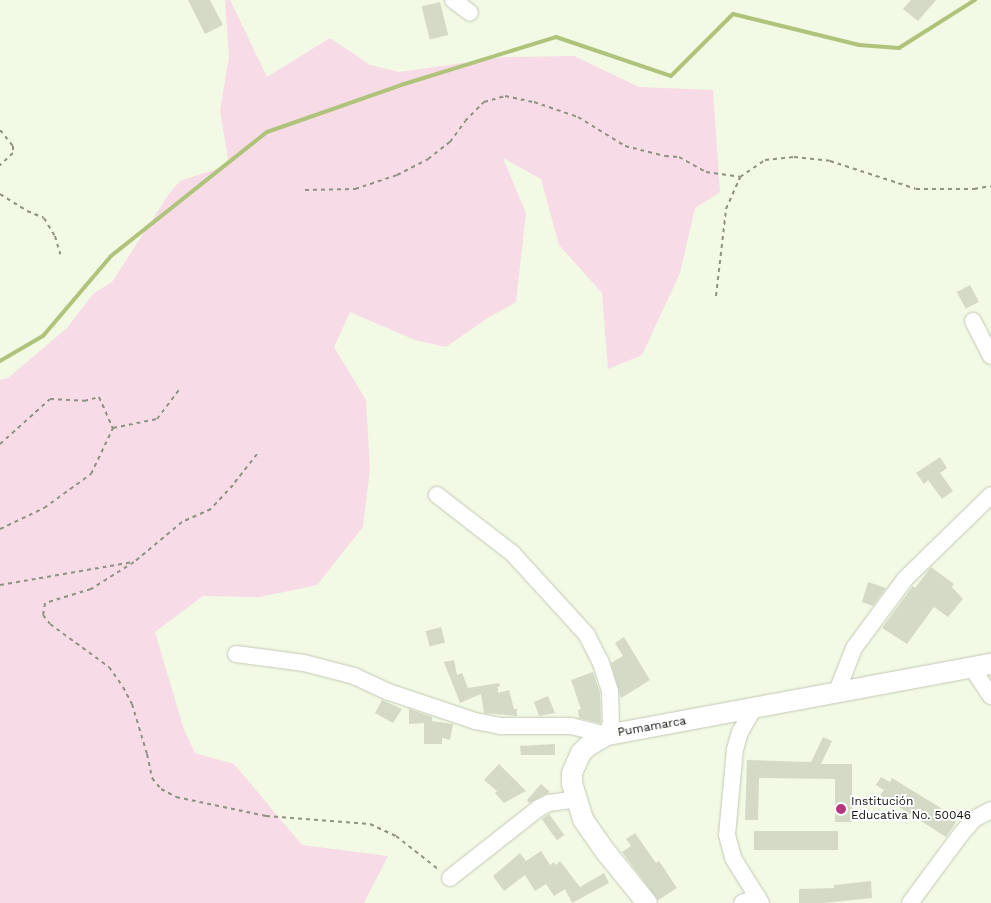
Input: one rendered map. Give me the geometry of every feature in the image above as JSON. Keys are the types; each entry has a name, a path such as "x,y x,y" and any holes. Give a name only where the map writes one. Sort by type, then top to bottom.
{"main road":[{"name":"Pumamarca","path":"648,903 605,851 583,819 572,784 574,765 588,746 607,735 982,666"}],"street":[{"path":"453,0 470,12"},
{"path":"973,320 991,356"},
{"path":"236,654 304,663 354,676 389,692 475,721 500,726 571,726 607,735 611,723 610,691 600,661 586,635 512,553 437,495"},
{"path":"836,694 854,648 905,579 991,495"},
{"path":"982,666 991,696"},
{"path":"742,903 760,900 732,858 727,835 735,749 740,732 754,708"},
{"path":"450,878 539,808 549,803 576,799"},
{"path":"910,903 974,819 991,810"}],"path":[{"path":"305,190 355,189 397,175 428,160 450,142 465,121 484,102 505,96 534,102 578,117 625,146 664,156 679,157 706,172 740,177"},
{"path":"0,130 13,146 13,153 0,165"},
{"path":"716,296 726,209 740,177 765,160 794,157 830,160 916,189 974,189 991,186"},
{"path":"0,194 27,211 44,218 55,236 60,254"},
{"path":"112,428 157,419 178,390"},
{"path":"0,444 50,399 84,401 99,397 112,428 90,474 44,508 0,529"},
{"path":"257,454 211,509 182,522 134,562 91,589 45,603 42,615 50,624 109,667 118,680 132,704 152,778 161,789 176,797 266,816 370,824 396,836 450,878"},
{"path":"0,585 134,562"}],"shaded area":[{"path":"225,0 230,0 267,77 330,38 370,65 399,72 505,57 574,56 639,87 713,90 720,192 695,208 680,273 642,355 608,369 602,293 559,245 541,179 503,158 526,213 516,302 486,319 446,347 415,340 350,312 334,347 366,400 370,469 363,527 317,585 260,597 203,596 155,632 184,730 195,753 234,764 302,845 388,856 364,903 0,903 0,380 8,378 67,328 94,293 112,282 169,194 180,181 229,165 220,111 229,57"}],"building":[{"path":"188,0 210,0 223,25 205,34"},
{"path":"911,0 936,0 918,21 903,9"},
{"path":"440,2 448,35 430,40 422,7"},
{"path":"970,285 979,302 966,309 957,292"},
{"path":"940,457 947,468 940,473 953,491 942,499 928,480 924,484 916,473"},
{"path":"931,567 954,584 952,587 963,599 948,617 934,607 907,644 882,628 913,586 915,588"},
{"path":"868,582 886,588 873,606 862,602"},
{"path":"441,627 445,642 430,647 426,631"},
{"path":"624,637 650,680 621,698 611,663 623,656 615,643"},
{"path":"454,660 457,675 462,673 468,688 499,683 500,686 496,688 498,688 498,693 509,690 514,709 517,709 517,716 484,713 481,694 460,703 444,662"},
{"path":"593,672 600,693 601,722 599,723 579,718 578,710 581,709 571,680"},
{"path":"548,696 555,713 539,716 534,702"},
{"path":"382,700 402,709 393,723 375,713"},
{"path":"409,709 432,717 432,721 453,724 450,740 442,738 442,744 424,744 424,723 409,724"},
{"path":"823,737 832,741 821,764 852,764 852,822 835,822 835,779 759,778 758,820 745,820 747,760 811,762"},
{"path":"555,744 555,755 521,755 520,746"},
{"path":"499,764 526,791 504,803 495,793 497,791 484,780"},
{"path":"881,777 890,782 892,778 949,813 947,815 956,822 946,837 880,795 884,790 876,785"},
{"path":"541,784 550,792 529,803 527,800"},
{"path":"549,814 564,835 557,840 542,819"},
{"path":"754,831 838,831 838,850 754,850"},
{"path":"635,833 656,863 659,861 677,888 658,900 622,852 631,846 626,839"},
{"path":"541,851 550,865 554,862 556,865 560,861 580,887 604,873 609,883 572,903 565,889 554,896 546,884 535,891 525,875 504,891 493,876 520,853 526,861"},
{"path":"871,881 872,898 824,903 799,903 799,889 834,888 834,885"}],"waterway":[{"path":"0,361 43,336 111,256 267,132 401,85 556,37 671,76 733,14 859,45 899,48 975,0"}],"place":[{"name":"Institución Educativa No. 50046","path":"841,809"}]}
